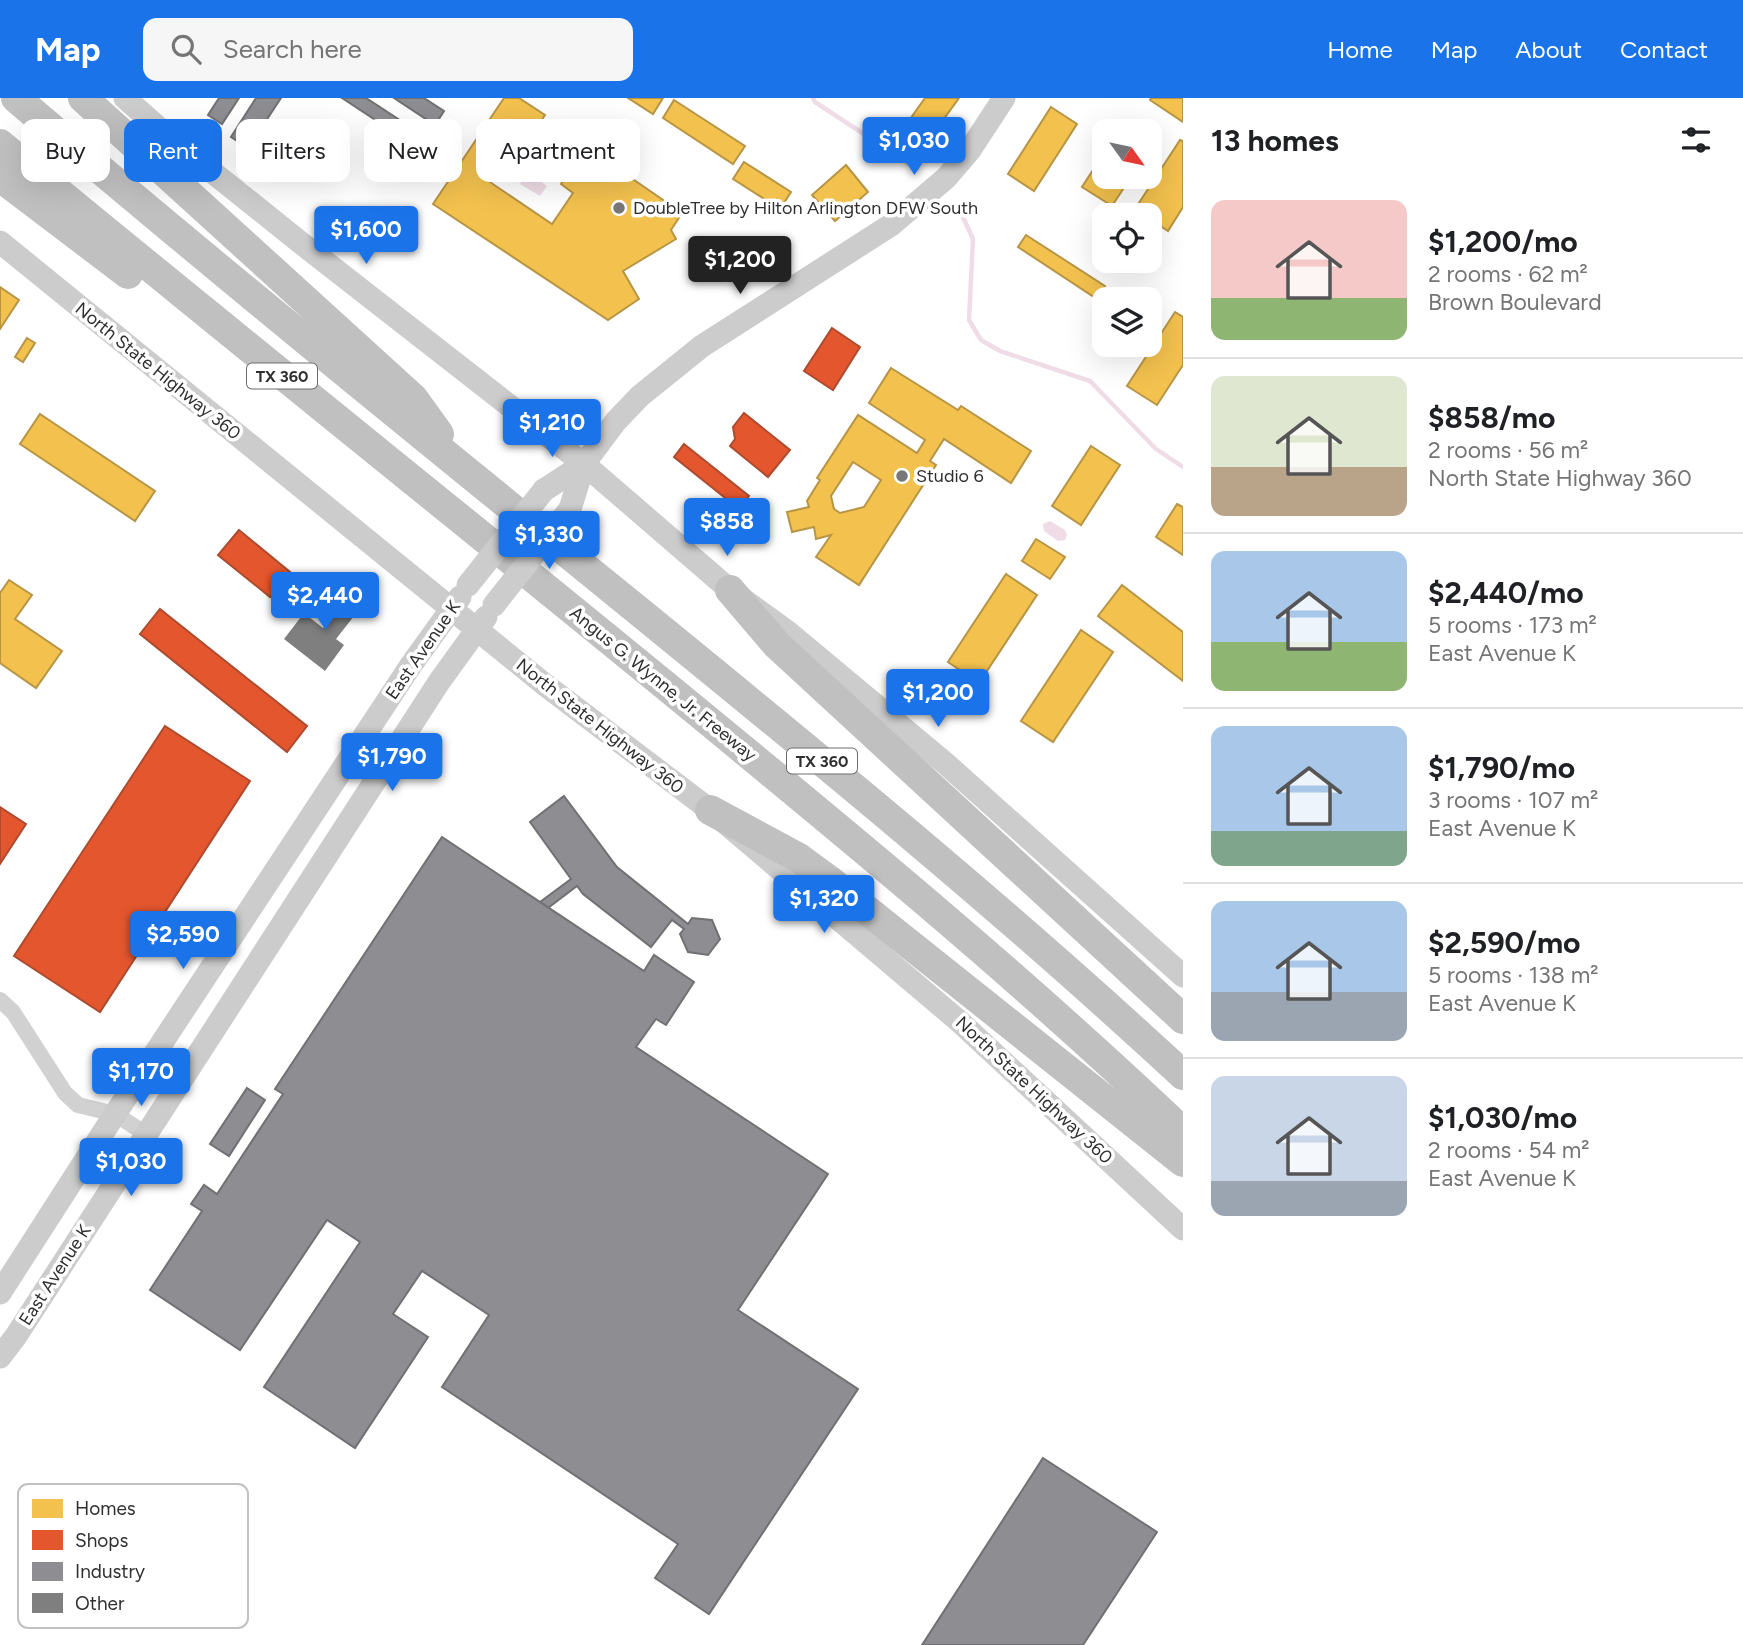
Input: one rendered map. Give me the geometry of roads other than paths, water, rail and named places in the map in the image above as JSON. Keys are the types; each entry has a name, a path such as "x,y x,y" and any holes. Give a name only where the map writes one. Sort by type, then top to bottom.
{"highway":[{"name":"TX 360","path":"16,98 469,473 893,818 1058,961 1183,1075"},
{"path":"83,98 413,398 469,473"},
{"name":"Angus G. Wynne, Jr. Freeway","path":"0,144 880,861 1041,1000 1183,1132"},
{"path":"0,177 191,322 235,352 259,357"},
{"path":"730,590 777,645 1183,1019"},
{"path":"710,810 799,858 830,880 1183,1162"}],"main road":[{"path":"125,98 170,138 281,227 584,464 730,590 788,632 945,763 1183,976"},
{"path":"584,464 616,421 639,396 685,358 891,225 946,178 970,150 1004,98"},
{"name":"North State Highway 360","path":"0,242 575,709 710,810 960,1022 1183,1229"},
{"name":"East Avenue K","path":"0,1293 115,1114 451,609 544,490 584,464"},
{"name":"East Avenue K","path":"0,1357 439,682 494,605 570,509 584,464"},
{"path":"362,741 389,758"}],"street":[{"path":"0,1000 13,1012 65,1093 78,1105 115,1114 146,1133"}],"waterway":[{"path":"813,98 815,102 917,169"},
{"path":"950,204 962,215 973,239 969,320 981,340 1000,351 1090,381 1156,449 1183,467"}],"place":[{"name":"DoubleTree by Hilton Arlington DFW South","path":"619,208"},
{"name":"Studio 6","path":"902,476"}]}
